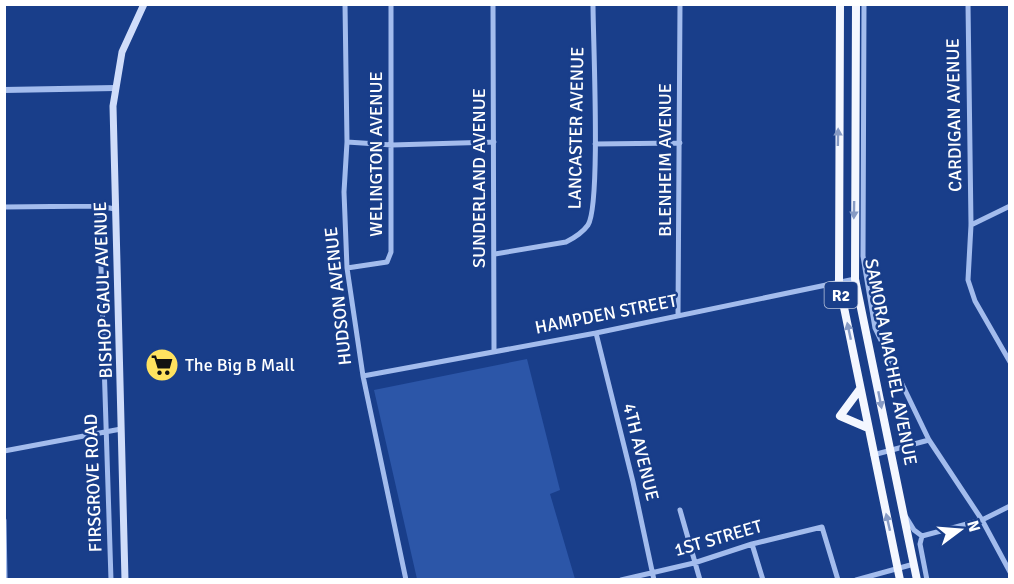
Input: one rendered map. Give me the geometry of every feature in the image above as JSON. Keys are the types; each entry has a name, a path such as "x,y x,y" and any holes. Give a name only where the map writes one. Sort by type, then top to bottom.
{"highway":[{"name":"SAMORA MACHEL AVENUE","path":"840,4 839,283 900,579"},
{"name":"SAMORA MACHEL AVENUE","path":"856,4 855,279 917,579"},
{"path":"860,388 840,416 868,428"}],"main road":[{"name":"BISHOP GAUL AVENUE","path":"125,579 115,209 115,88 127,39 144,4"}],"street":[{"name":"HUDSON AVENUE","path":"345,4 347,142 344,192 347,268 363,376 406,579"},
{"name":"WELINGTON AVENUE","path":"347,268 382,263 390,258 391,4"},
{"name":"SUNDERLAND AVENUE","path":"493,4 494,351"},
{"name":"LANCASTER AVENUE","path":"495,254 566,242 576,237 588,224 592,211 595,144 593,4"},
{"name":"BLENHEIM AVENUE","path":"678,316 680,4"},
{"path":"864,4 863,233 866,278 875,328 929,440 982,520 1010,572"},
{"name":"CARDIGAN AVENUE","path":"968,4 971,225 968,280 975,301 1010,362"},
{"path":"4,90 115,88"},
{"path":"347,142 392,145 494,142"},
{"path":"595,144 680,144"},
{"path":"4,207 99,206 115,209"},
{"name":"FIRSGROVE ROAD","path":"99,206 111,579"},
{"path":"971,225 1010,206"},
{"name":"HAMPDEN STREET","path":"363,376 596,333 855,279"},
{"name":"4TH AVENUE","path":"596,333 631,471 654,579"},
{"path":"4,451 122,429"},
{"path":"873,455 929,440"},
{"path":"922,536 982,520 1010,506"},
{"path":"680,510 700,579"},
{"path":"903,513 914,530 922,536"},
{"path":"4,520 5,579"},
{"name":"1ST STREET","path":"621,579 694,563 752,544 822,527 838,579"},
{"path":"922,536 920,544 927,579"},
{"path":"752,544 763,579"},
{"path":"856,579 914,564"}],"shaded area":[{"path":"527,359 560,490 550,494 575,579 417,579 374,390"}],"place":[{"name":"The Big B Mall","path":"162,365"}]}
